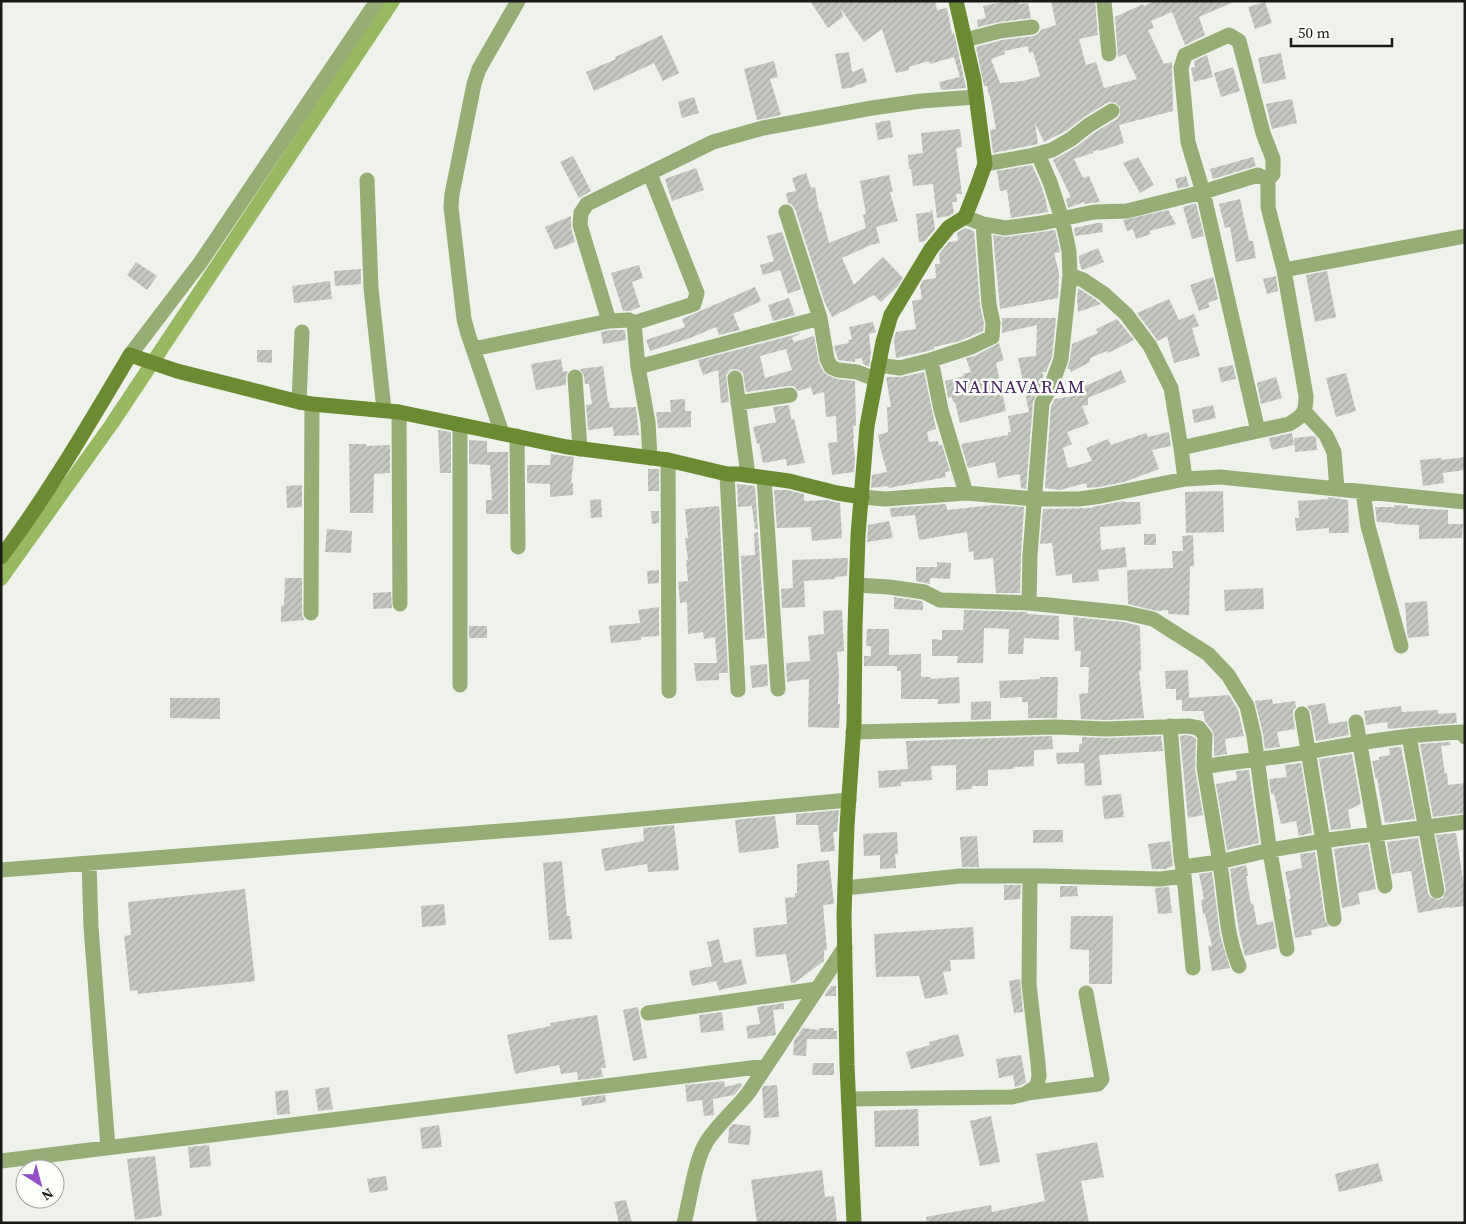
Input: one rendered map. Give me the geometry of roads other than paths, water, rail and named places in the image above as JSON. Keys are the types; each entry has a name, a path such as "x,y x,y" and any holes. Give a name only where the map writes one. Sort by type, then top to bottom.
{"main road":[{"path":"854,1223 844,947 857,585 867,426 876,372 890,314 930,249 949,227 965,216 985,164 974,80 965,40 960,2"},
{"path":"1,557 30,519 135,357 177,371 305,403 399,412 580,449 668,460 727,474 789,481 862,497"}],"street":[{"path":"135,357 376,1"},
{"path":"518,1 479,69 474,84 452,194 464,319 473,349 509,435 518,546"},
{"path":"1104,1 1109,54"},
{"path":"965,40 1000,31 1032,27"},
{"path":"1182,448 1258,431 1288,424 1300,418 1306,407 1306,396 1284,270 1268,207 1268,180 1273,174 1274,159 1263,133 1239,41 1228,35 1185,55 1182,68 1188,142 1203,192 1258,431"},
{"path":"609,321 580,225 581,213 587,204 713,142 763,128 872,108 921,101 976,97"},
{"path":"985,164 1052,150 1112,110"},
{"path":"1029,603 1030,555 1042,403 1052,384 1061,359 1070,275 1069,251 1062,219 1040,159 1040,154"},
{"path":"473,349 609,321 629,320 634,323 694,304 697,293 650,174"},
{"path":"965,216 983,224 1005,228 1094,212 1127,211 1203,192 1258,175 1268,180"},
{"path":"367,180 371,288 384,410"},
{"path":"786,212 820,318 827,359 831,367 838,370 857,372 876,372 909,366 971,347 992,337 993,323 989,304 983,224"},
{"path":"1284,270 1465,236"},
{"path":"1070,275 1083,280 1104,294 1126,314 1150,346 1171,388 1182,448 1185,479"},
{"path":"638,367 820,318"},
{"path":"634,323 638,367 648,422 650,458"},
{"path":"302,332 311,614"},
{"path":"931,360 941,410 966,493"},
{"path":"576,377 580,449"},
{"path":"735,378 748,475"},
{"path":"738,403 790,395"},
{"path":"1304,410 1326,435 1334,452 1337,489"},
{"path":"399,412 400,604"},
{"path":"460,425 460,686"},
{"path":"668,460 669,691"},
{"path":"727,474 738,690"},
{"path":"862,497 884,499 966,493 1035,499 1079,498 1101,496 1185,479 1220,477 1465,502"},
{"path":"764,478 778,689"},
{"path":"1363,492 1368,526 1401,646"},
{"path":"857,585 924,592 940,600 1029,603 1126,613 1153,619 1208,654 1228,675 1246,706 1254,736 1270,850 1287,949"},
{"path":"1302,714 1334,919"},
{"path":"1356,722 1384,886"},
{"path":"1170,726 1193,968"},
{"path":"853,732 1055,727 1107,729 1188,726 1199,728 1205,736 1204,767 1228,932 1232,951 1239,966"},
{"path":"1204,767 1409,736 1462,732 1465,737"},
{"path":"1409,736 1437,891"},
{"path":"1,870 565,826 848,800"},
{"path":"845,888 960,876 1161,878 1270,850 1465,822"},
{"path":"89,863 108,1148"},
{"path":"1025,1094 1037,1086 1039,1076 1029,984 1030,876"},
{"path":"684,1223 700,1154 706,1142 741,1103 844,947"},
{"path":"648,1014 817,989"},
{"path":"849,1099 1012,1097 1098,1084 1102,1079 1086,993"},
{"path":"1,1161 766,1066"}],"waterway":[{"path":"1,579 111,425 393,1"}],"district":[{"name":"NAINAVARAM","path":"1020,386"}]}
